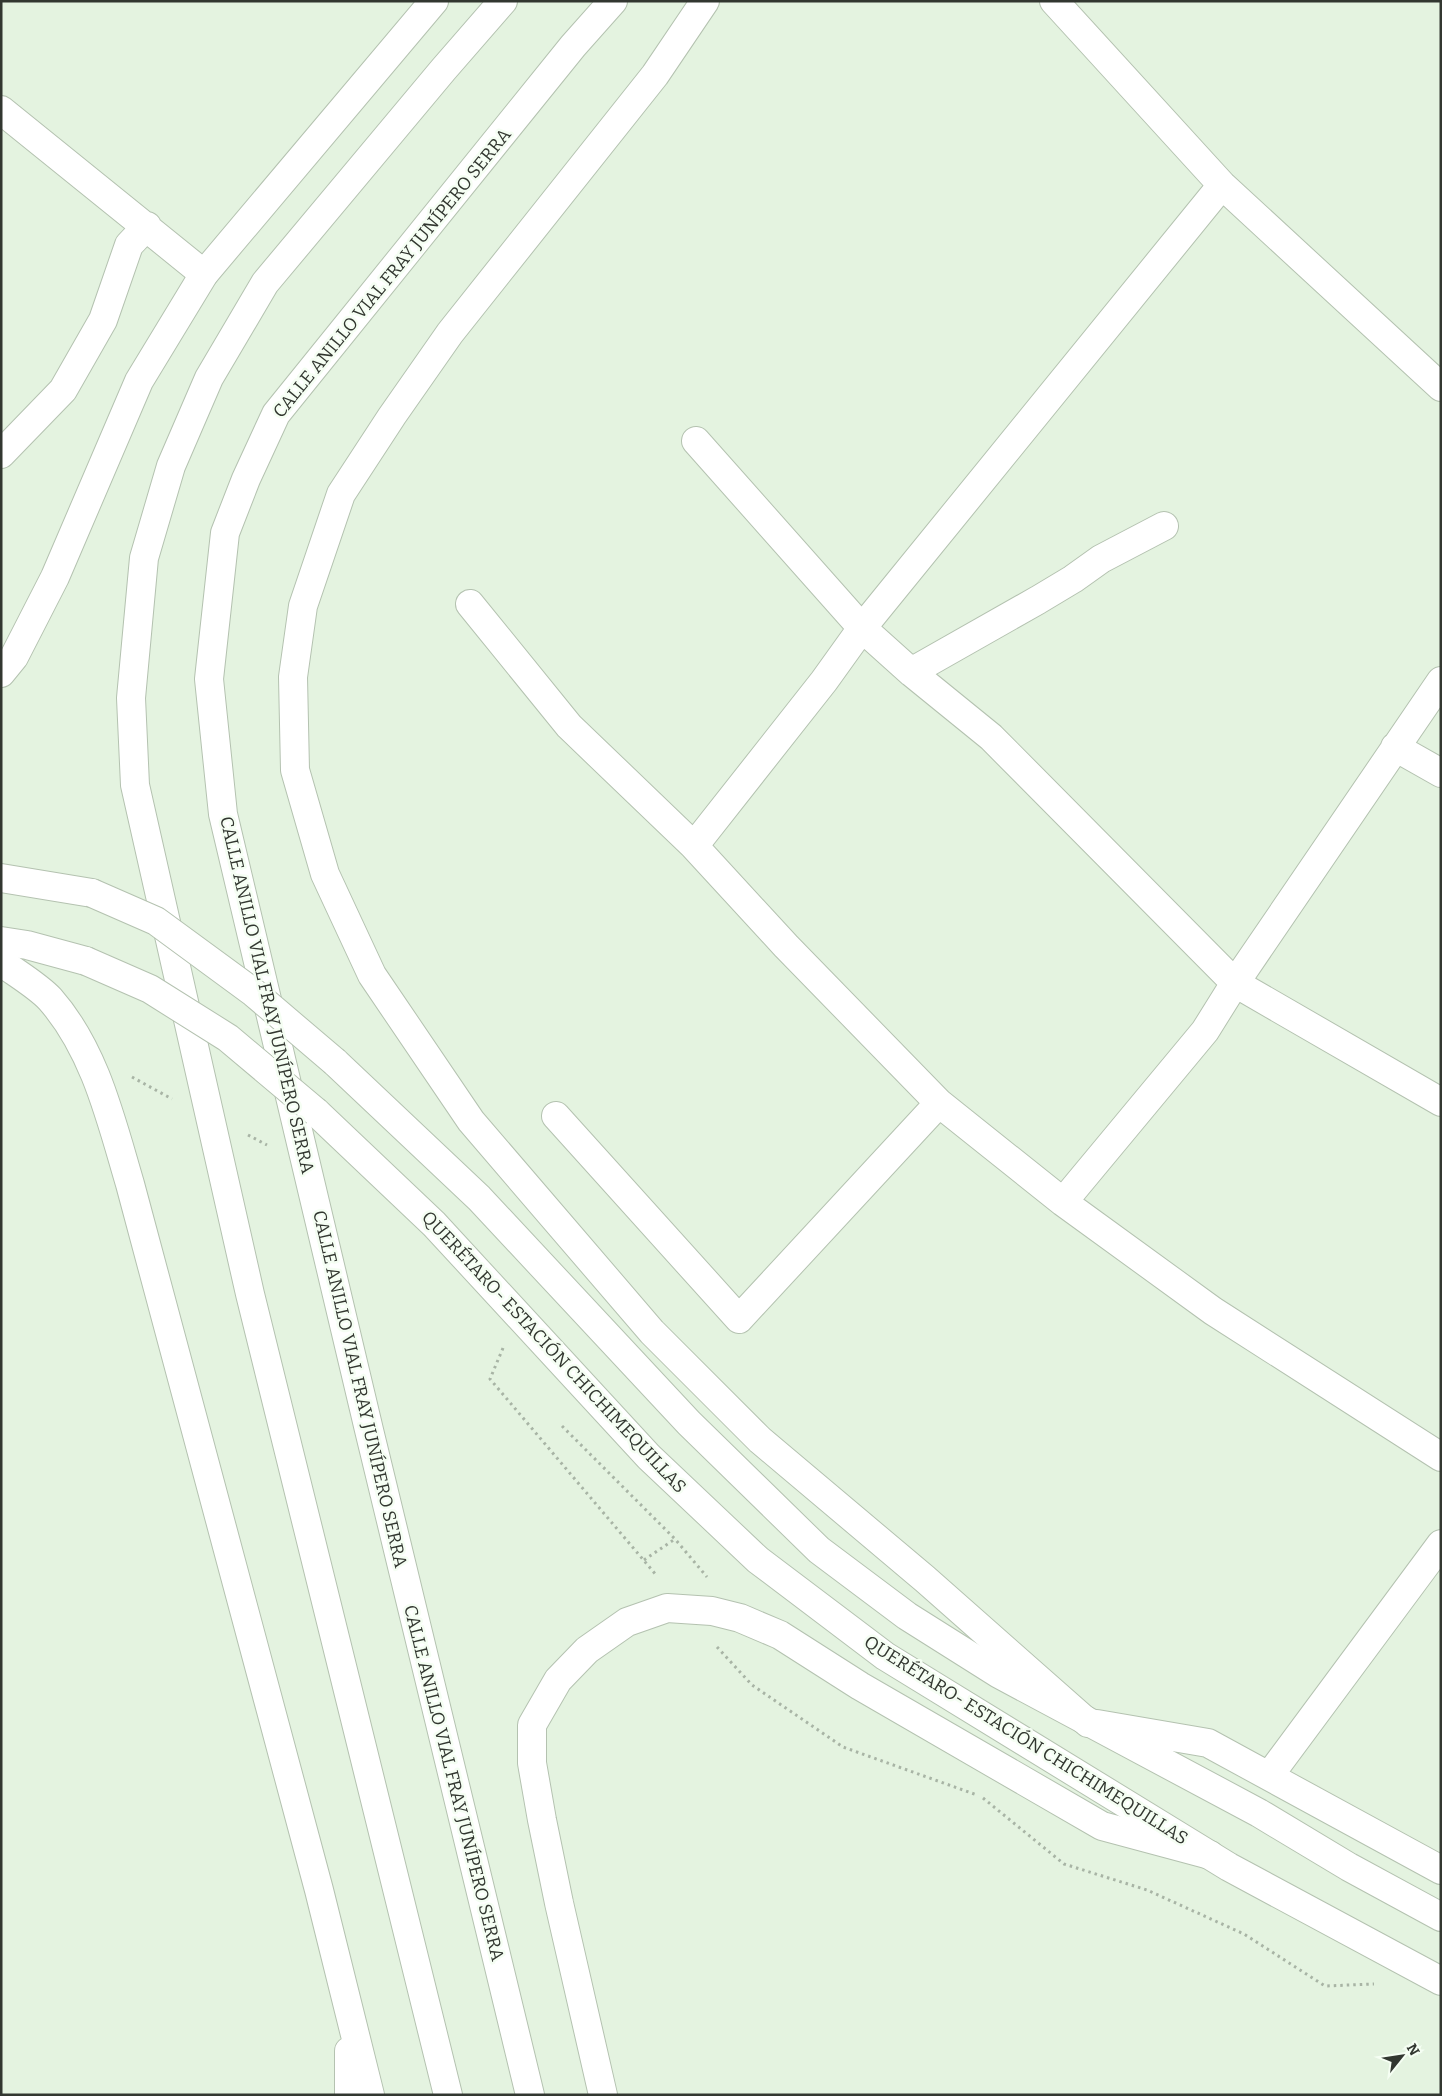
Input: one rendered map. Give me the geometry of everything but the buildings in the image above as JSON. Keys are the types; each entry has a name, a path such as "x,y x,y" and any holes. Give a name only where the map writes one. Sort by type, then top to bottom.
{"main road":[{"path":"1,673 14,657 55,577 140,381 204,274 434,1"},
{"path":"448,2095 246,1275 135,785 131,698 144,558 171,466 209,378 265,282 502,1"},
{"name":"CALLE ANILLO VIAL FRAY JUNÍPERO SERRA","path":"530,2095 223,814 209,679 225,534 246,479 276,414 561,61 613,1"},
{"path":"705,1 654,75 450,333 341,494 303,606 293,677 295,770 326,874 372,975 471,1121 652,1332 760,1440 925,1580 1088,1723 1208,1743 1441,1870"},
{"path":"1054,1 1222,185 1441,387"},
{"path":"1,110 54,154 138,235 204,274"},
{"path":"694,846 824,681 862,628 1222,185"},
{"path":"1,454 63,390 103,320 138,235"},
{"path":"696,441 862,628 911,672 991,737 1235,983 1441,1102"},
{"path":"911,672 1052,592 1109,555 1164,526"},
{"path":"470,604 569,726 694,846 800,960 939,1102 1063,1202 1213,1311 1441,1457"},
{"path":"1063,1202 1205,1031 1235,983 1441,681"},
{"path":"1395,747 1441,773"},
{"path":"1,878 92,893 156,921 254,992 334,1062 479,1198 689,1423 820,1550 907,1616 999,1674 1258,1813 1349,1867 1441,1917"},
{"name":"QUERÉTARO- ESTACIÓN CHICHIMEQUILLAS","path":"1,941 27,945 86,961 150,989 228,1038 316,1112 434,1224 649,1457 758,1560 885,1656 1210,1855 1441,1981"},
{"path":"1,962 49,998 81,1043 105,1101 130,1184 320,1890 370,2095"},
{"path":"556,1116 739,1319 939,1102"},
{"path":"1269,1776 1441,1544"},
{"path":"603,2095 542,1820 532,1763 532,1725 558,1680 587,1650 626,1622 667,1608 712,1611 740,1618 780,1635 860,1686 1102,1826 1210,1855"},
{"path":"320,1890 349,2049 349,2095"}],"path":[{"path":"562,1426 676,1539 740,1618"},
{"path":"644,1560 676,1539"}]}
